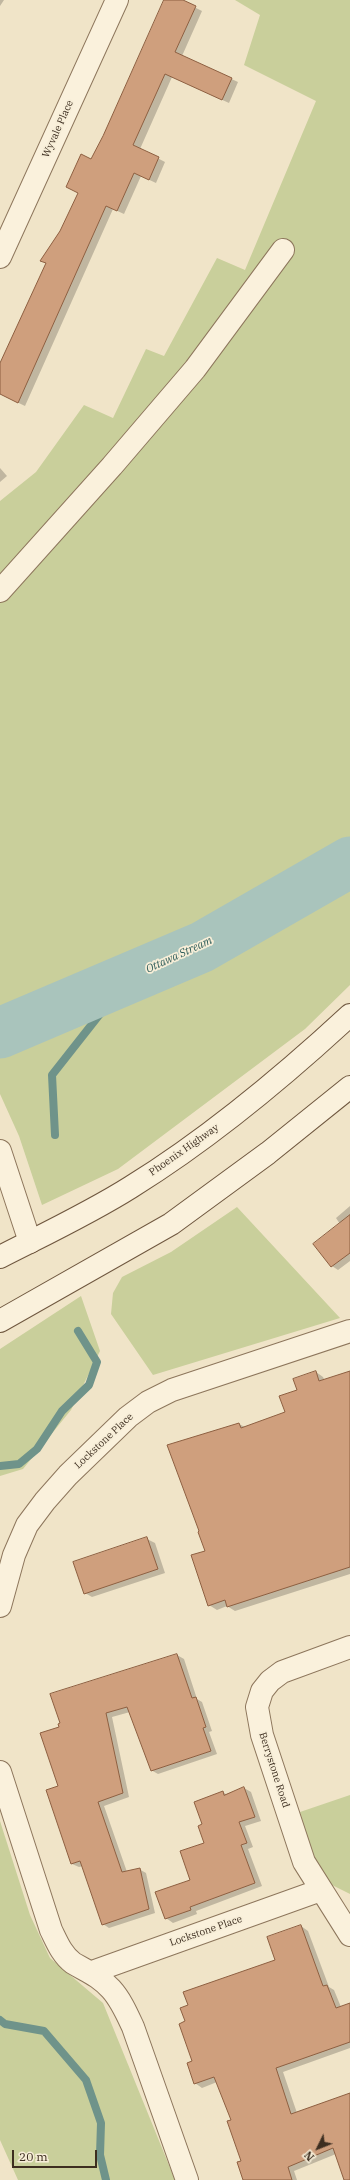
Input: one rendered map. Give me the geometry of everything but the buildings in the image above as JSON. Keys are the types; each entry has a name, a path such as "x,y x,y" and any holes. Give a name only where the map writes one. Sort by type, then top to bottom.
{"street":[{"name":"Wyvale Place","path":"0,257 117,0"},
{"path":"0,591 112,466 195,369 283,250"},
{"name":"Phoenix Highway","path":"0,1257 131,1188 214,1130 293,1067 350,1015"},
{"path":"0,1321 171,1224 268,1153 350,1087"},
{"path":"0,1151 30,1242"},
{"name":"Lockstone Place","path":"0,1606 14,1555 27,1525 68,1475 128,1417 148,1402 172,1390 350,1332"},
{"name":"Berrystone Road","path":"350,1648 282,1672 270,1681 262,1691 257,1707 262,1735 304,1862 350,1935"},
{"path":"0,1772 51,1930 58,1945 73,1962 92,1972 112,1990 122,2004 133,2027 188,2180"},
{"name":"Lockstone Place","path":"92,1972 321,1890"}],"green space":[{"path":"235,0 350,0 350,985 305,1029 118,1169 42,1205 19,1136 0,1094 0,501 36,472 84,405 113,418 146,349 164,356 217,258 245,270 316,101 244,65 260,15"},
{"path":"237,1207 340,1318 153,1375 111,1314 113,1293 122,1277 171,1252"},
{"path":"81,1296 100,1351 71,1410 23,1469 0,1476 0,1349"},
{"path":"350,1795 350,1894 328,1883 314,1861 300,1812"},
{"path":"0,1821 30,1915 50,1958 103,2003 175,2180 18,2180 0,2140"}],"waterway":[{"name":"Ottawa Stream","path":"0,1033 202,947 350,862"},
{"path":"55,1135 52,1075 111,1000 117,983"},
{"path":"0,1466 19,1464 37,1449 62,1411 89,1385 97,1362 78,1331"},
{"path":"0,2020 5,2024 44,2031 86,2080 101,2123 100,2155 106,2180"}]}
